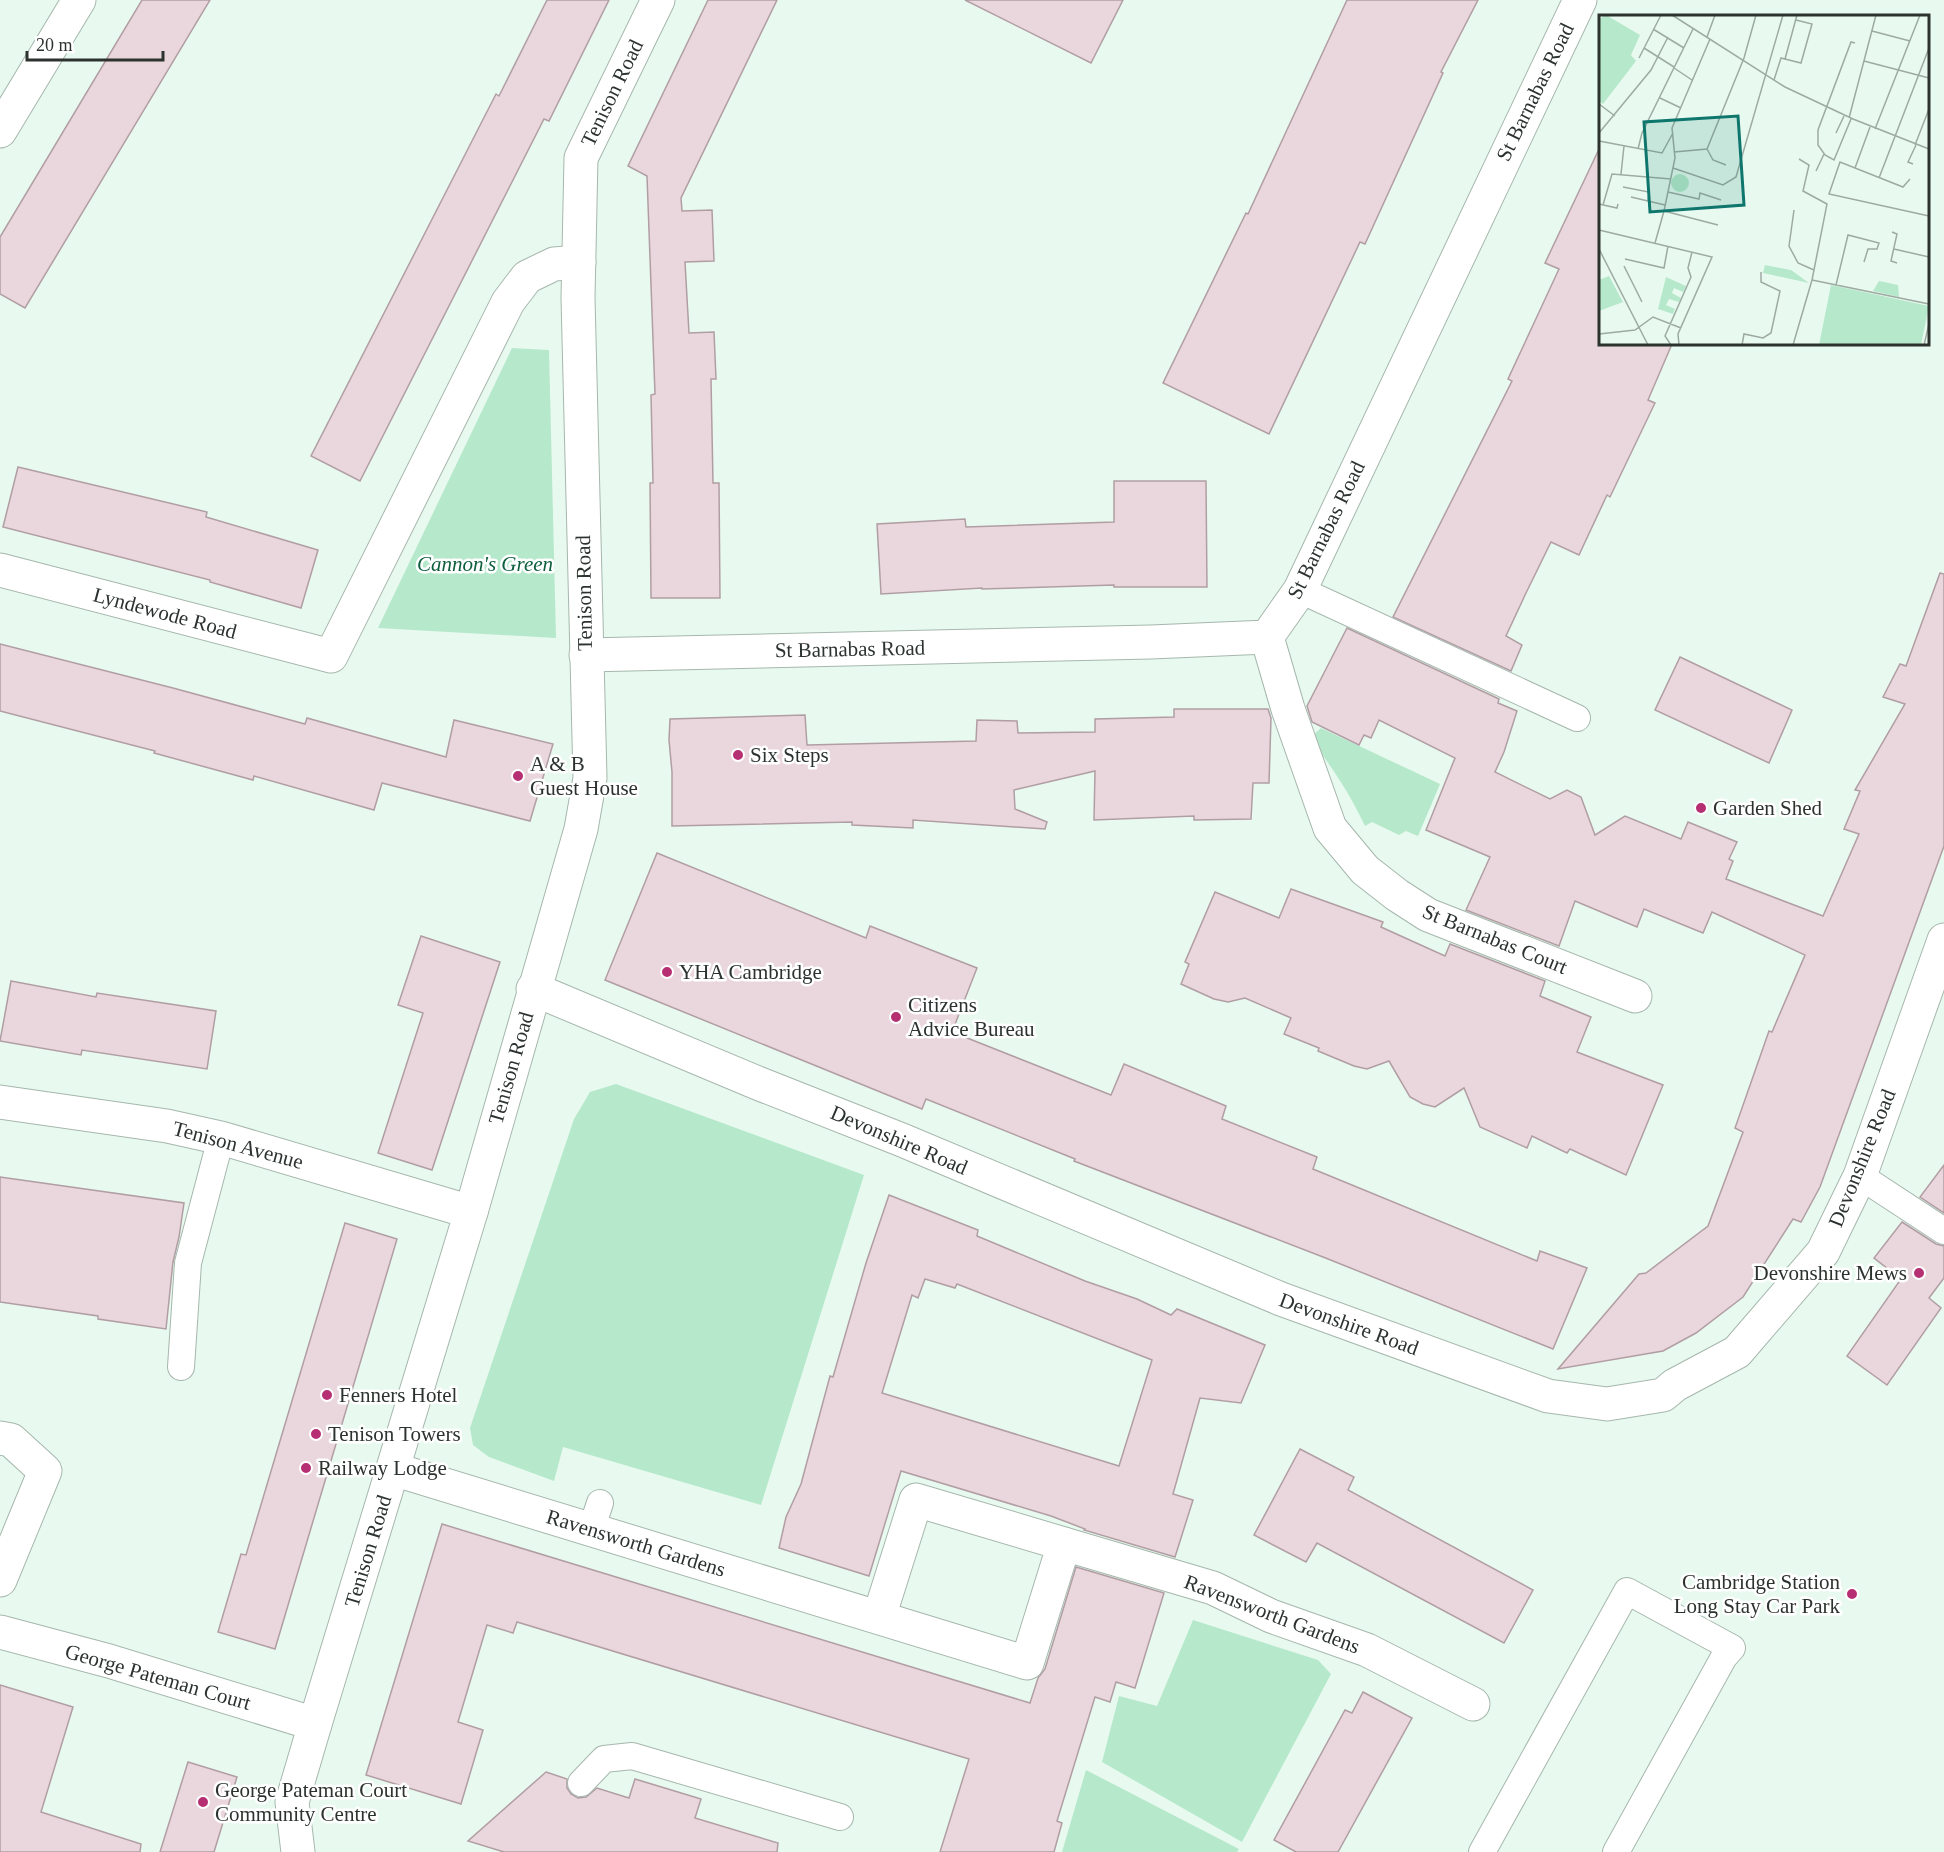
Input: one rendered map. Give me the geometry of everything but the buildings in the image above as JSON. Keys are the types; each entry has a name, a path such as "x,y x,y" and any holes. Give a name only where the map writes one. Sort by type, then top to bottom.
{"street":[{"path":"0,131 79,0"},
{"name":"Tenison Road","path":"298,1852 292,1802 471,1212 580,829 590,778 578,310 581,158 658,0"},
{"name":"St Barnabas Road","path":"586,655 1151,642 1267,637 1300,590 1580,0"},
{"name":"Lyndewode Road","path":"0,570 331,656 508,302 527,277 554,264 579,262"},
{"name":"St Barnabas Court","path":"1267,637 1288,709 1330,828 1365,870 1428,915 1635,996"},
{"name":"Devonshire Road","path":"533,989 1281,1299 1548,1396 1607,1404 1662,1395 1675,1384 1737,1352 1823,1252 1860,1176 1944,940"},
{"name":"Tenison Avenue","path":"0,1102 167,1126 221,1138 471,1212"},
{"path":"0,1438 11,1440 45,1471 0,1580"},
{"name":"Ravensworth Gardens","path":"393,1469 595,1517 879,1617 1027,1663 1064,1544"},
{"name":"Ravensworth Gardens","path":"879,1617 916,1500 1212,1588 1271,1616 1367,1650 1473,1704"},
{"name":"George Pateman Court","path":"0,1632 109,1660 315,1724"}],"lane":[{"path":"1300,590 1577,718"},
{"path":"182,1367 188,1263 221,1138"},
{"path":"1860,1176 1944,1231"},
{"path":"1482,1852 1627,1591 1732,1648 1724,1657 1616,1852"},
{"path":"581,1783 604,1759 632,1756 840,1817"}],"green space":[{"name":"Cannon's Green","path":"512,348 549,350 556,638 378,628"},
{"path":"1321,728 1440,784 1418,836 1406,831 1399,835 1372,822 1365,826 1340,781 1310,738"},
{"path":"616,1084 864,1175 761,1505 563,1447 554,1481 489,1457 473,1445 470,1428 574,1119 590,1092"},
{"path":"1193,1620 1318,1660 1331,1674 1242,1842 1102,1762 1119,1696 1157,1706"},
{"path":"1086,1770 1239,1849 1237,1852 1062,1852"}],"place":[{"name":"Six Steps","path":"738,755"},
{"name":"A & B Guest House","path":"518,776"},
{"name":"Garden Shed","path":"1701,808"},
{"name":"YHA Cambridge","path":"667,972"},
{"name":"Citizens Advice Bureau","path":"896,1017"},
{"name":"Devonshire Mews","path":"1919,1273"},
{"name":"Fenners Hotel","path":"327,1395"},
{"name":"Tenison Towers","path":"316,1434"},
{"name":"Railway Lodge","path":"306,1468"},
{"name":"Cambridge Station Long Stay Car Park","path":"1852,1594"},
{"name":"George Pateman Court Community Centre","path":"203,1802"}]}
